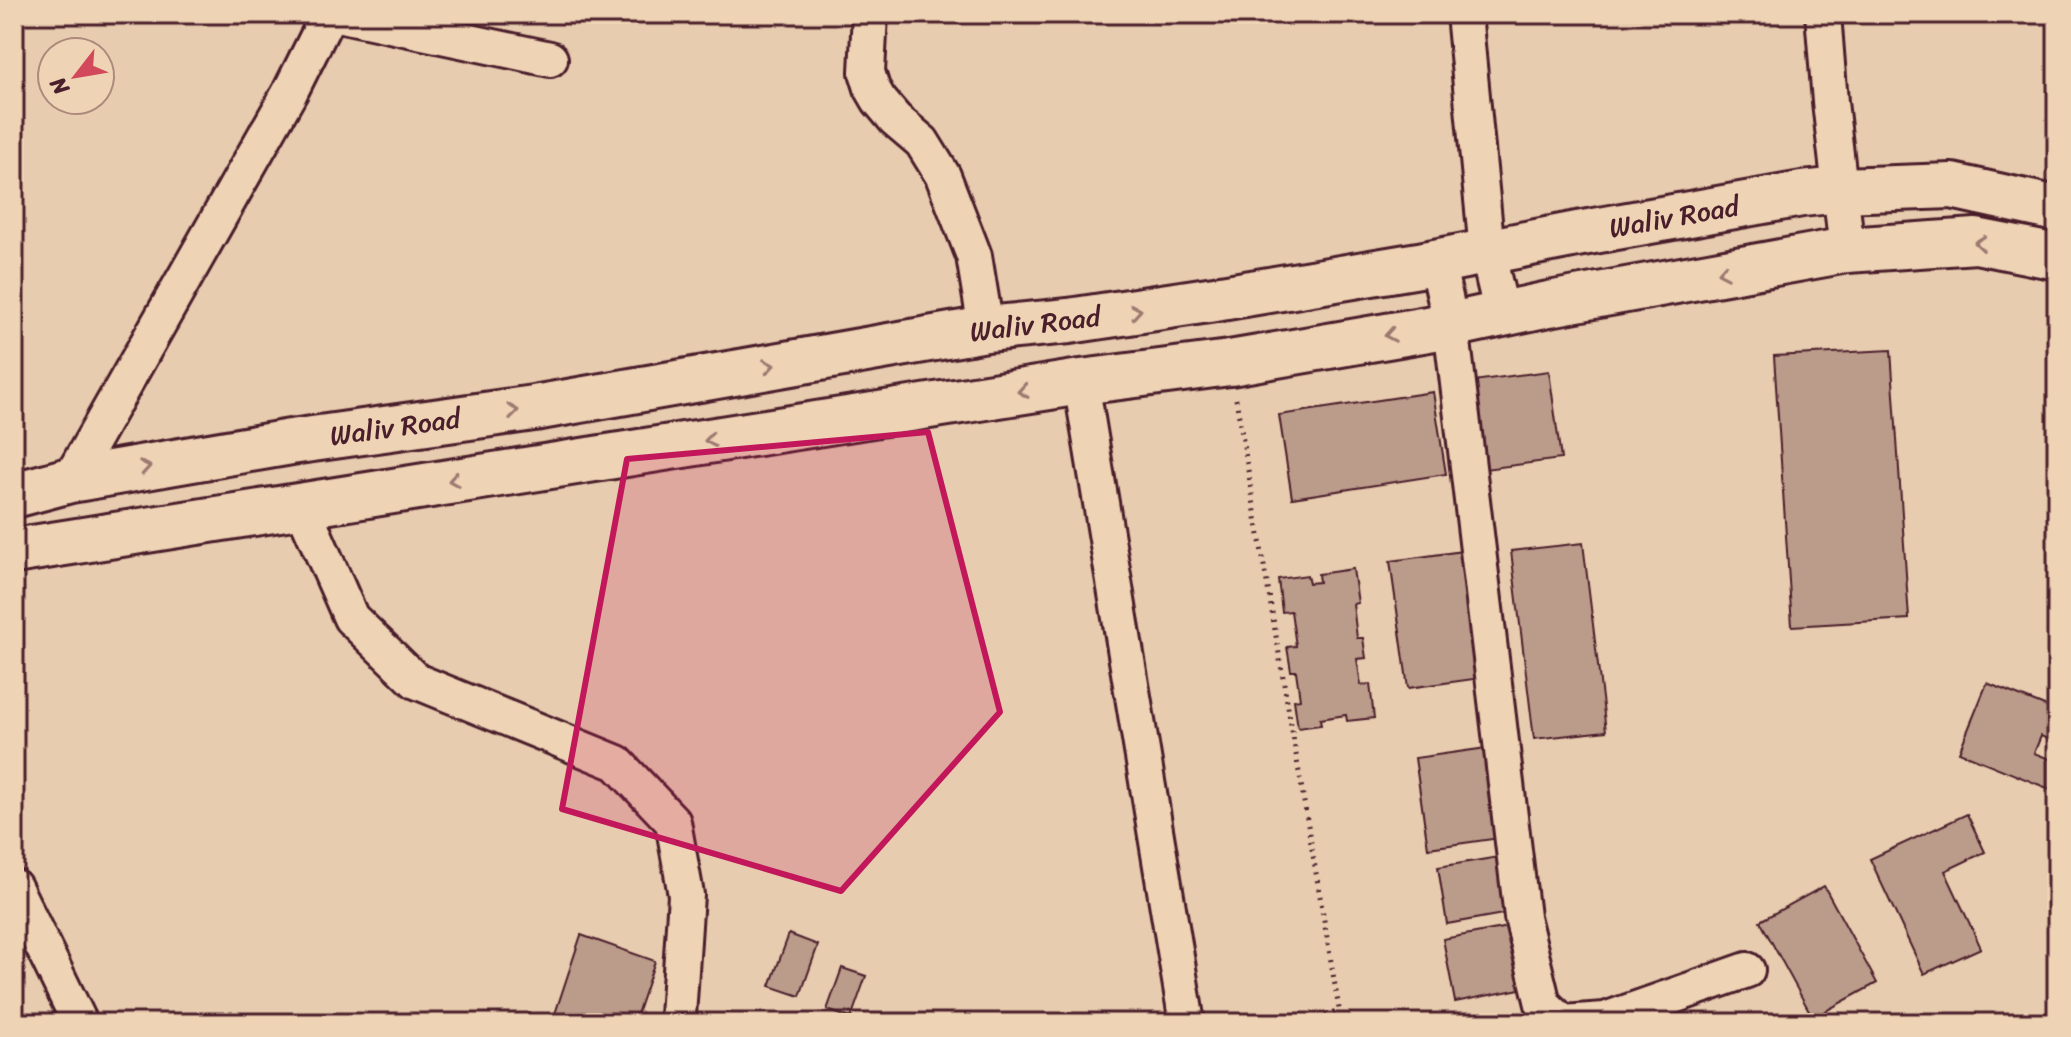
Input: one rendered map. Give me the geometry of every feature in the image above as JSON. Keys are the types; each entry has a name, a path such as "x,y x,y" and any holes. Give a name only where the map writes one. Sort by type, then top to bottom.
{"main road":[{"name":"Waliv Road","path":"14,495 70,480 291,442 534,408 986,329 1069,321 1215,299 1802,194 1952,186 2057,209"},
{"path":"14,551 1081,382 1230,363 1451,325 1847,250 1976,241 2057,257"}],"street":[{"path":"70,480 290,92 329,14"},
{"path":"338,14 550,59"},
{"path":"870,14 867,72 872,88 895,119 922,142 943,176 974,256 986,329"},
{"path":"1464,14 1487,251 1502,314"},
{"path":"1823,14 1847,250"},
{"path":"1437,261 1451,325 1522,917 1543,1004 1563,1023 1605,1020 1747,970"},
{"path":"1081,382 1187,1023"},
{"path":"301,504 351,618 416,681 617,763 673,822 686,895 676,1023"},
{"path":"14,887 80,1023"}],"path":[{"path":"1230,363 1339,1009 1315,1023"}],"highlighted area":[{"path":"928,432 1000,712 841,891 562,809 627,459"}],"building":[{"path":"1891,350 1909,619 1792,626 1774,356"},
{"path":"1549,371 1561,459 1485,469 1473,381"},
{"path":"1433,392 1446,474 1292,498 1279,415"},
{"path":"1583,543 1606,731 1534,739 1511,551"},
{"path":"1463,551 1481,678 1408,688 1390,561"},
{"path":"1353,569 1358,603 1353,604 1357,638 1363,638 1366,658 1357,659 1361,685 1370,684 1374,718 1347,721 1346,715 1320,719 1321,725 1298,728 1294,700 1300,699 1296,671 1291,671 1287,647 1296,646 1291,611 1282,612 1278,579 1307,575 1309,583 1319,582 1318,574"},
{"path":"1987,683 2057,711 2057,743 2041,736 2034,753 2057,762 2057,792 1959,752"},
{"path":"1487,748 1500,838 1428,848 1415,758"},
{"path":"1967,814 1985,852 1945,871 1981,948 1924,974 1870,859"},
{"path":"1505,856 1514,912 1447,924 1438,867"},
{"path":"1824,886 1877,983 1813,1018 1760,921"},
{"path":"1508,927 1520,989 1455,1002 1443,939"},
{"path":"789,934 818,945 800,996 770,986"},
{"path":"581,935 655,961 634,1023 552,1023"},
{"path":"842,968 866,976 851,1018 827,1010"}]}
